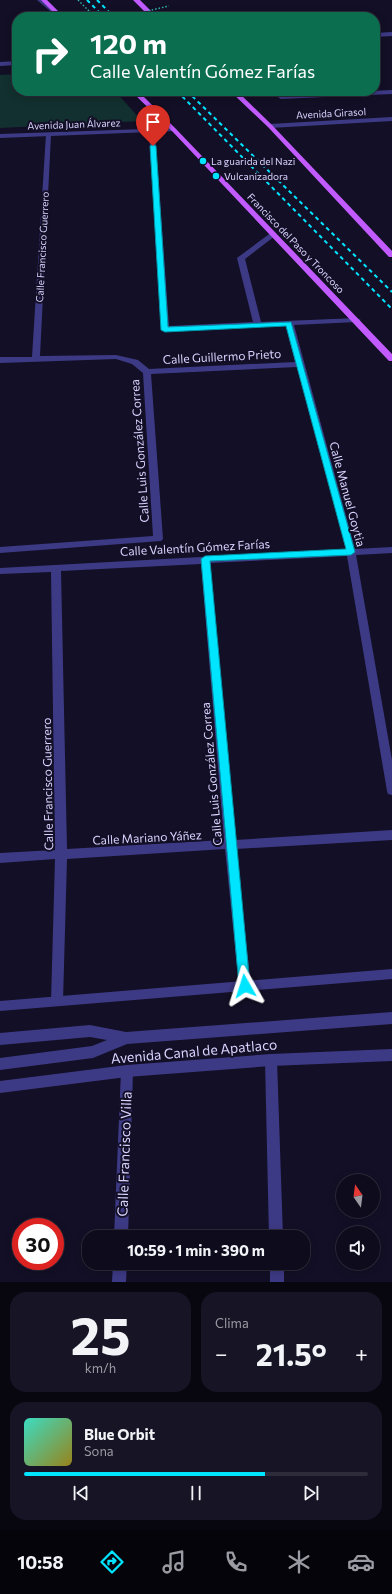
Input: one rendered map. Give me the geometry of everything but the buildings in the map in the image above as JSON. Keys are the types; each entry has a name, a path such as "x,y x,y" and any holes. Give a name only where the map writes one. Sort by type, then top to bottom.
{"main road":[{"path":"44,0 56,12"},
{"path":"136,0 149,12"},
{"name":"Francisco del Paso y Troncoso","path":"139,96 174,130 272,234 357,320 392,359"},
{"path":"238,96 270,126 392,255"}],"street":[{"path":"40,0 55,12"},
{"path":"380,35 392,34"},
{"path":"0,64 12,63"},
{"path":"380,93 392,92"},
{"path":"280,96 303,96"},
{"name":"Avenida Girasol","path":"270,126 392,119"},
{"path":"152,130 165,330 357,320"},
{"name":"Avenida Juan Álvarez","path":"0,136 174,130"},
{"name":"Calle Francisco Guerrero","path":"36,359 48,135"},
{"path":"258,324 242,258 272,234"},
{"name":"Calle Manuel Goytia","path":"289,324 351,552 392,791"},
{"name":"Calle Luis González Correa","path":"36,359 116,357 135,362 147,372 158,539"},
{"path":"0,360 36,359"},
{"name":"Calle Guillermo Prieto","path":"147,372 299,364"},
{"name":"Calle Valentín Gómez Farías","path":"0,550 158,539"},
{"name":"Calle Valentín Gómez Farías","path":"0,571 392,550"},
{"name":"Calle Luis González Correa","path":"205,559 230,846 245,986"},
{"name":"Calle Francisco Guerrero","path":"56,567 61,855 57,1001"},
{"name":"Calle Mariano Yáñez","path":"0,858 230,846 392,835"},
{"path":"0,1006 392,974"},
{"path":"0,1039 90,1031 126,1038 392,1018"},
{"path":"0,1064 92,1052 126,1038"},
{"name":"Avenida Canal de Apatlaco","path":"0,1087 127,1071 271,1060 392,1055"},
{"path":"271,1060 276,1230"},
{"name":"Calle Francisco Villa","path":"121,1230 127,1071"},
{"path":"119,1282 120,1270"},
{"path":"277,1270 277,1282"}],"path":[{"path":"78,0 90,12"},
{"path":"143,12 169,6"}],"green space":[{"path":"12,74 12,96 120,96 142,121 0,128 0,75"}],"railway":[{"path":"87,0 99,12"},
{"path":"97,0 109,12"},
{"path":"182,96 392,309"},
{"path":"192,96 392,292"}],"place":[{"name":"La guarida del Nazi","path":"203,161"},
{"name":"Vulcanizadora","path":"216,176"}],"route":[{"path":"153,146 165,330 258,324 289,324 351,552 205,559 230,846 245,986"}]}
